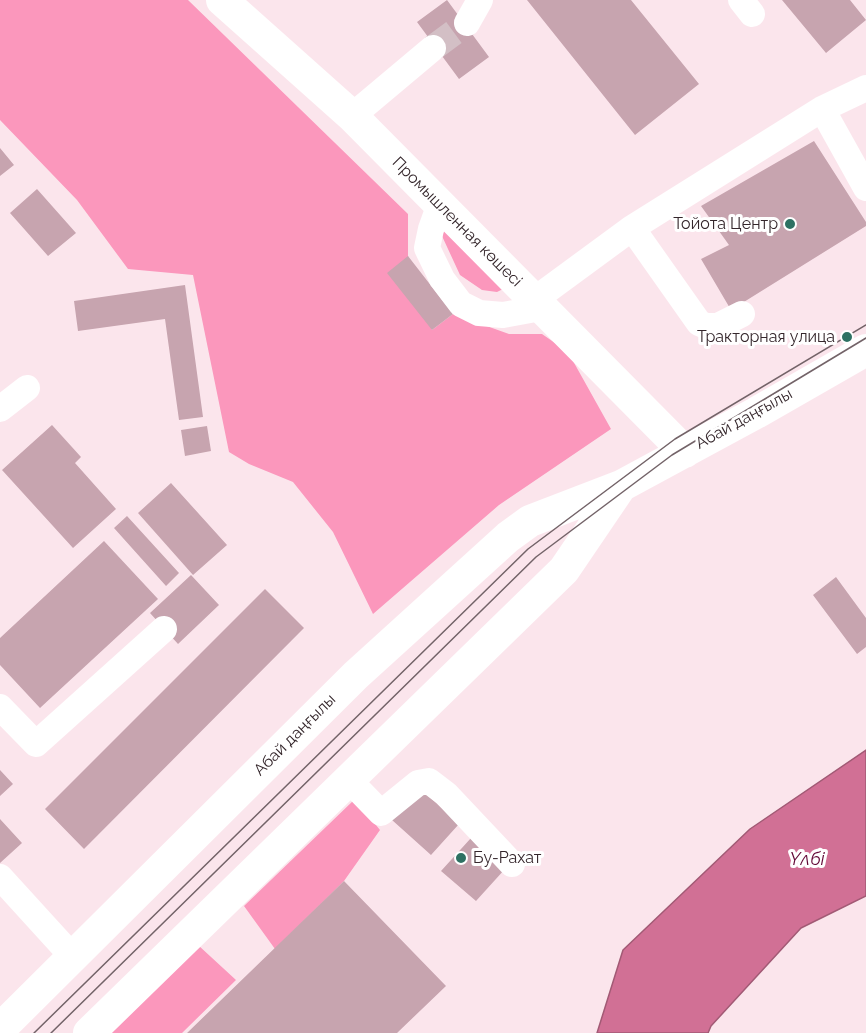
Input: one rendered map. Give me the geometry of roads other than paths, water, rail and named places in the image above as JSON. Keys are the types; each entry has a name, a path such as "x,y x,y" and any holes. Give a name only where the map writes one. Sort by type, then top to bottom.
{"main road":[{"name":"Промышленная көшесі","path":"222,0 352,116 537,304 664,428 685,452"},
{"name":"Абай даңғылы","path":"0,1029 356,675 508,537 530,521 621,486 866,350"},
{"name":"Абай даңғылы","path":"89,1033 564,570 621,486"}],"lane":[{"path":"467,23 480,0"},
{"path":"352,116 433,48"},
{"path":"440,204 427,249 442,279 461,304 479,313 503,315 537,304 632,228 822,109 866,88"},
{"path":"822,109 866,188"},
{"path":"632,228 699,323 706,326 718,326 742,314"},
{"path":"0,409 27,388"},
{"path":"0,706 36,744 164,629"},
{"path":"349,780 381,813 418,783 429,781 446,794 512,864"},
{"path":"0,877 72,956"}],"water":[{"name":"Үлбі","path":"866,750 866,896 801,928 711,1026 708,1033 597,1033 623,950 750,829"}],"tunnel":[{"path":"433,48 467,23"}],"tram line":[{"path":"34,1033 528,549 675,439 866,325"},
{"path":"51,1033 536,557 672,455 866,338"}],"place":[{"name":"Тойота Центр","path":"790,224"},
{"name":"Тракторная улица","path":"847,337"},
{"name":"Бу-Рахат","path":"461,858"}]}
